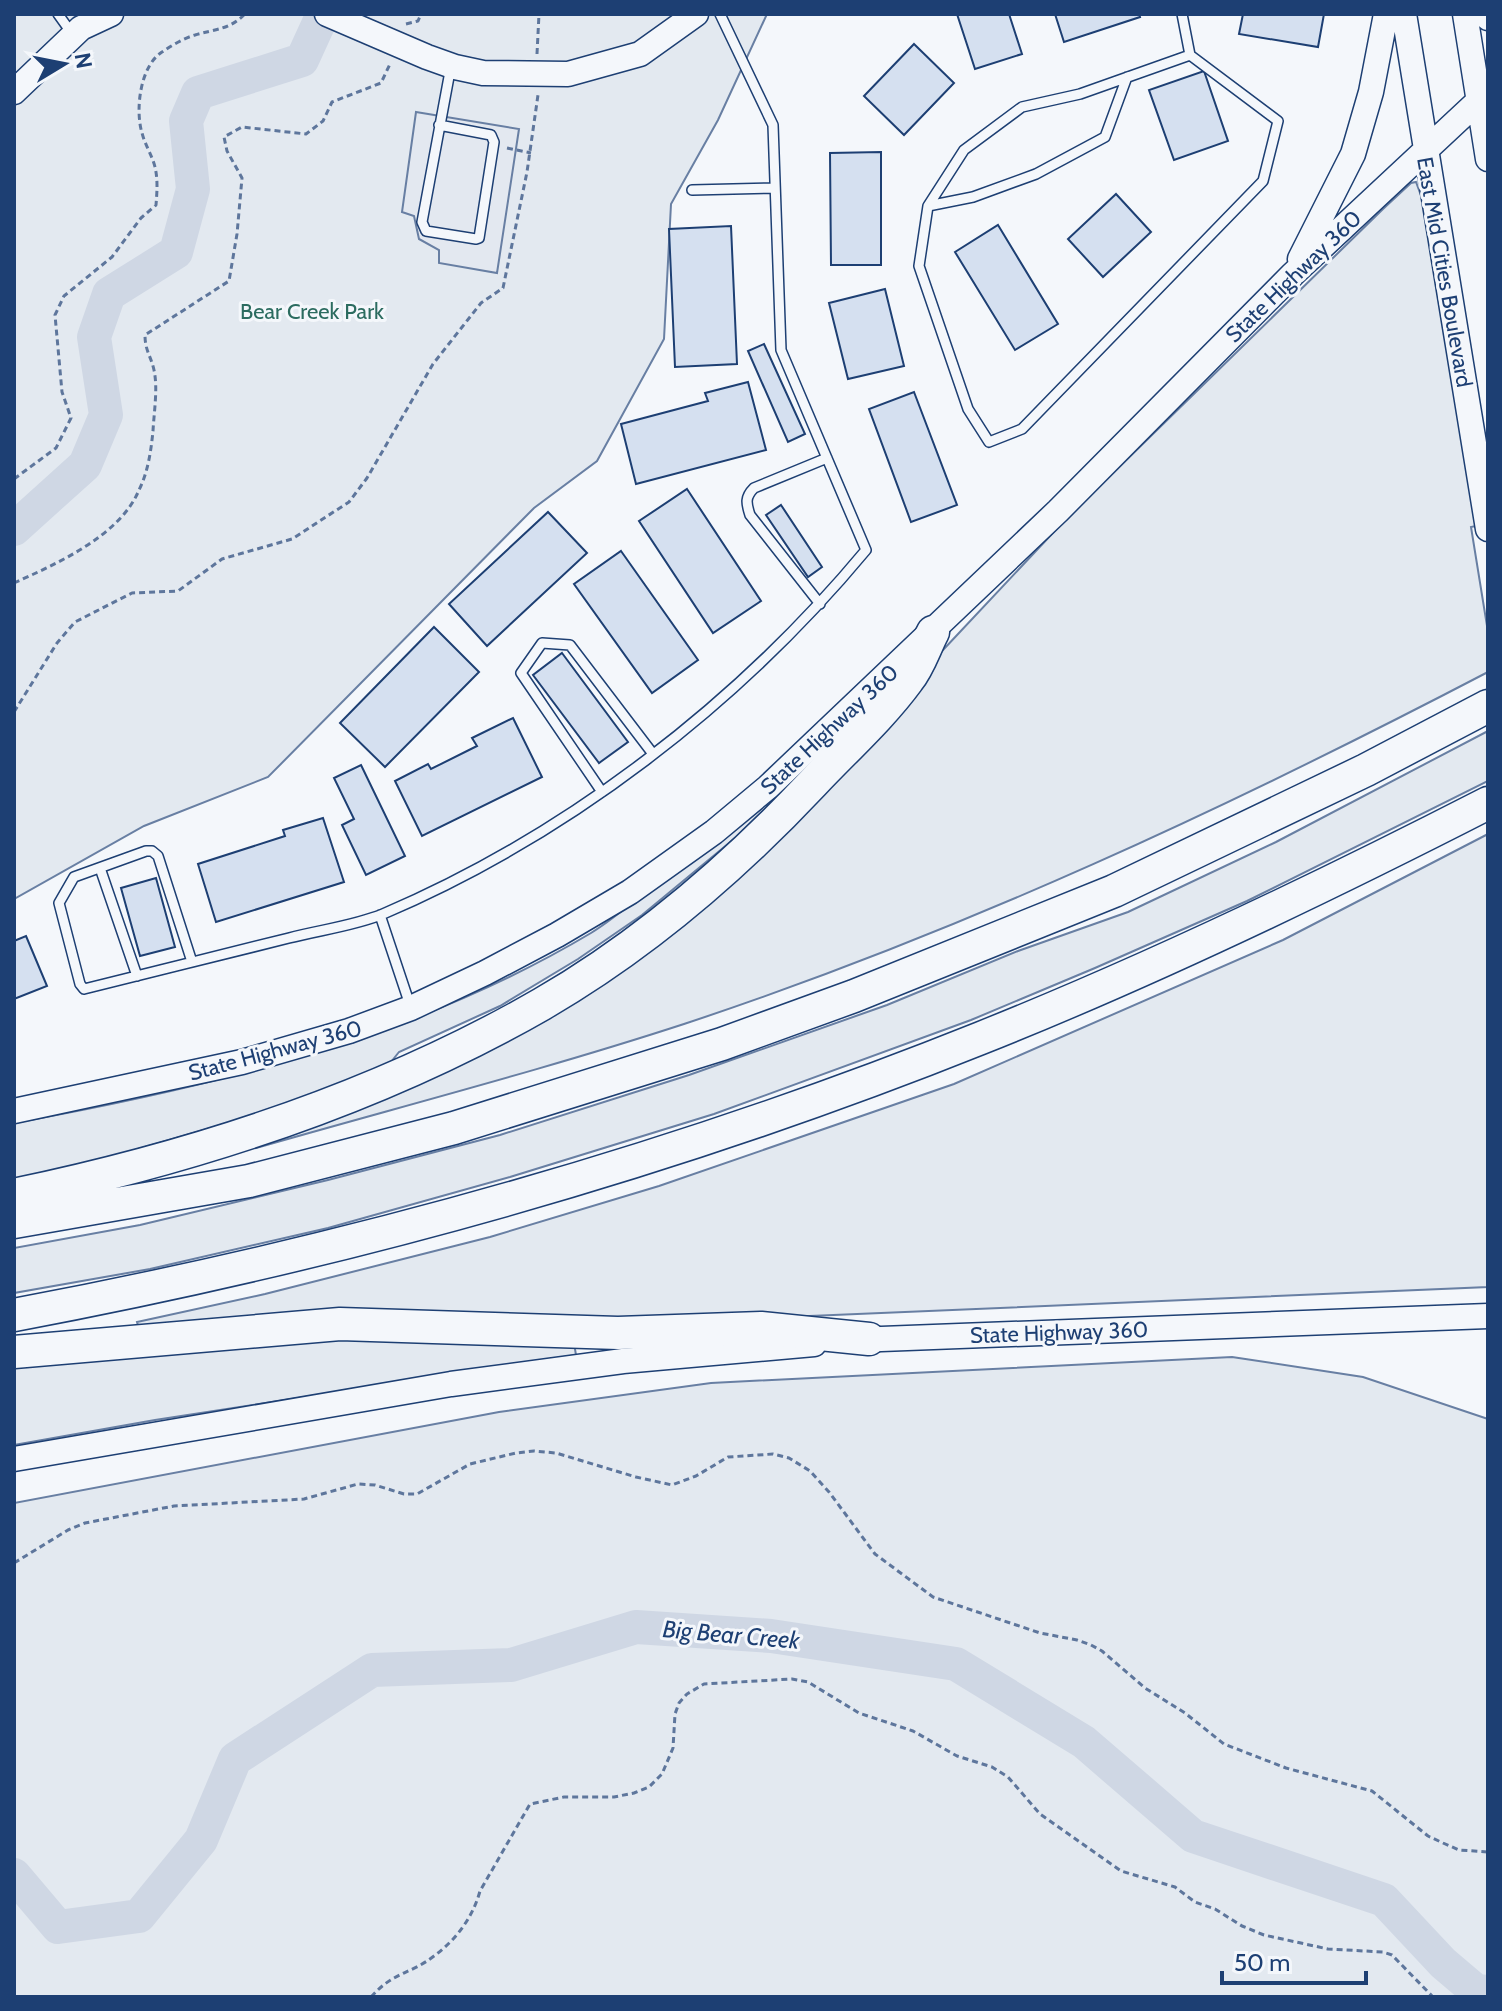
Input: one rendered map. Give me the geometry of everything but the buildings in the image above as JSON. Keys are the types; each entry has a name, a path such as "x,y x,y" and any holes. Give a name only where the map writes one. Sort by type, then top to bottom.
{"highway":[{"path":"14,1195 116,1172 350,1096 447,1055 544,1003 627,947 683,903 780,818 910,679 933,632"},
{"path":"14,1222 263,1177 454,1128 722,1044 883,985 1114,891 1352,777 1488,706"},
{"path":"14,1315 236,1269 446,1217 582,1178 849,1088 980,1039 1105,987 1322,886 1488,803"},
{"path":"14,1352 340,1324 618,1333 761,1328 869,1339"}],"main road":[{"path":"14,92 81,28 111,14"},
{"path":"327,14 427,57 483,73 568,74 640,54 696,14"},
{"path":"1293,274 1353,154 1371,92 1386,14"},
{"name":"East Mid Cities Boulevard","path":"1404,14 1488,529"},
{"path":"1465,14 1483,97 1488,159"},
{"name":"State Highway 360","path":"14,1111 242,1062 349,1031 411,1008 557,935 630,892 714,832 768,787 1058,511 1293,274 1483,97"},
{"name":"State Highway 360","path":"14,1459 451,1384 623,1361 869,1339 1488,1316"}],"lane":[{"path":"58,14 73,35"},
{"path":"192,962 158,856 146,851 74,877 59,903 80,984 84,989 137,976 380,915 469,871 582,807 653,754 698,720 820,604 866,550 781,350 773,125 720,14"},
{"path":"1182,14 1190,55 1278,121 1263,181 1022,429 989,442 968,409 919,266 928,206 964,150 1022,107 1080,94 1190,55"},
{"path":"439,125 491,135 494,146 479,238 426,231 422,222 439,125 451,65"},
{"path":"928,206 973,197 1036,174 1105,137 1127,77"},
{"path":"692,190 775,188"},
{"path":"820,604 750,515 746,504 747,495 754,488 827,458"},
{"path":"602,792 521,673 542,643 570,645 653,754"},
{"path":"100,868 137,976"},
{"path":"380,915 411,1008"}],"path":[{"path":"14,479 56,448 71,418 62,392 55,315 64,296 112,257 141,218 156,205 158,182 155,167 141,132 141,87 146,70 158,55 193,35 233,25 245,14"},
{"path":"537,60 539,14"},
{"path":"14,583 60,561 97,538 114,525 139,493 147,466 154,413 154,369 145,350 145,335 229,281 242,178 227,151 224,137 242,127 306,134 323,121 332,102 381,83 392,41"},
{"path":"14,712 57,643 75,622 132,593 178,591 222,559 292,539 349,502 367,478 433,364 481,303 503,288 531,153 538,89"},
{"path":"494,146 531,153"},
{"path":"14,1563 85,1523 174,1506 304,1499 358,1484 417,1494 470,1464 516,1453 556,1453 672,1485 696,1476 728,1457 773,1454 789,1458 810,1471 875,1554 933,1597 1040,1633 1091,1645 1224,1744 1286,1768 1372,1791 1428,1836 1459,1850 1488,1852"},
{"path":"371,1997 383,1983 433,1958 460,1933 476,1905 480,1891 530,1804 564,1797 614,1797 649,1787 662,1774 673,1748 675,1714 687,1694 704,1684 792,1679 808,1682 859,1713 913,1731 957,1756 992,1767 1008,1777 1040,1814 1121,1871 1175,1887 1195,1902 1264,1935 1328,1949 1392,1955 1433,1997"}],"green space":[{"name":"Bear Creek Park","path":"14,14 767,14 718,120 671,204 664,339 597,461 534,508 268,777 144,826 14,899"},
{"path":"1416,182 1423,201 1476,526 1471,527 1488,632 1488,672 1193,818 992,908 890,949 788,988 631,1041 256,1148 253,1139 469,1053 830,780 943,650 1066,519 1383,209"},
{"path":"1488,731 1488,781 1247,901 971,1020 714,1114 510,1177 328,1228 150,1269 14,1293 14,1248 140,1225 328,1180 500,1135 689,1075 887,1005 1018,951 1128,912 1276,842"},
{"path":"766,804 769,807 746,829 642,915 578,959 500,1006 399,1052 387,1067 304,1101 14,1185 14,1123 238,1075 384,1030 455,1002 524,970 598,928"},
{"path":"1488,834 1488,1287 671,1322 140,1332 137,1322 265,1294 490,1237 659,1186 954,1084 1283,940"},
{"path":"296,1336 574,1343 576,1355 14,1445 14,1364"},
{"path":"1232,1357 1363,1377 1488,1419 1488,1997 14,1997 14,1503 499,1412 711,1383"}],"shaded area":[{"path":"416,112 519,129 497,273 439,263 439,250 419,239 414,216 402,212"}],"waterway":[{"path":"14,529 85,465 106,415 94,337 109,294 176,252 193,189 186,121 198,93 302,60 323,14"},
{"name":"Big Bear Creek","path":"14,1875 58,1927 139,1916 201,1840 235,1759 372,1670 511,1665 636,1627 771,1636 956,1664 1084,1742 1193,1836 1384,1900 1443,1963 1476,1991 1488,1992"}]}
